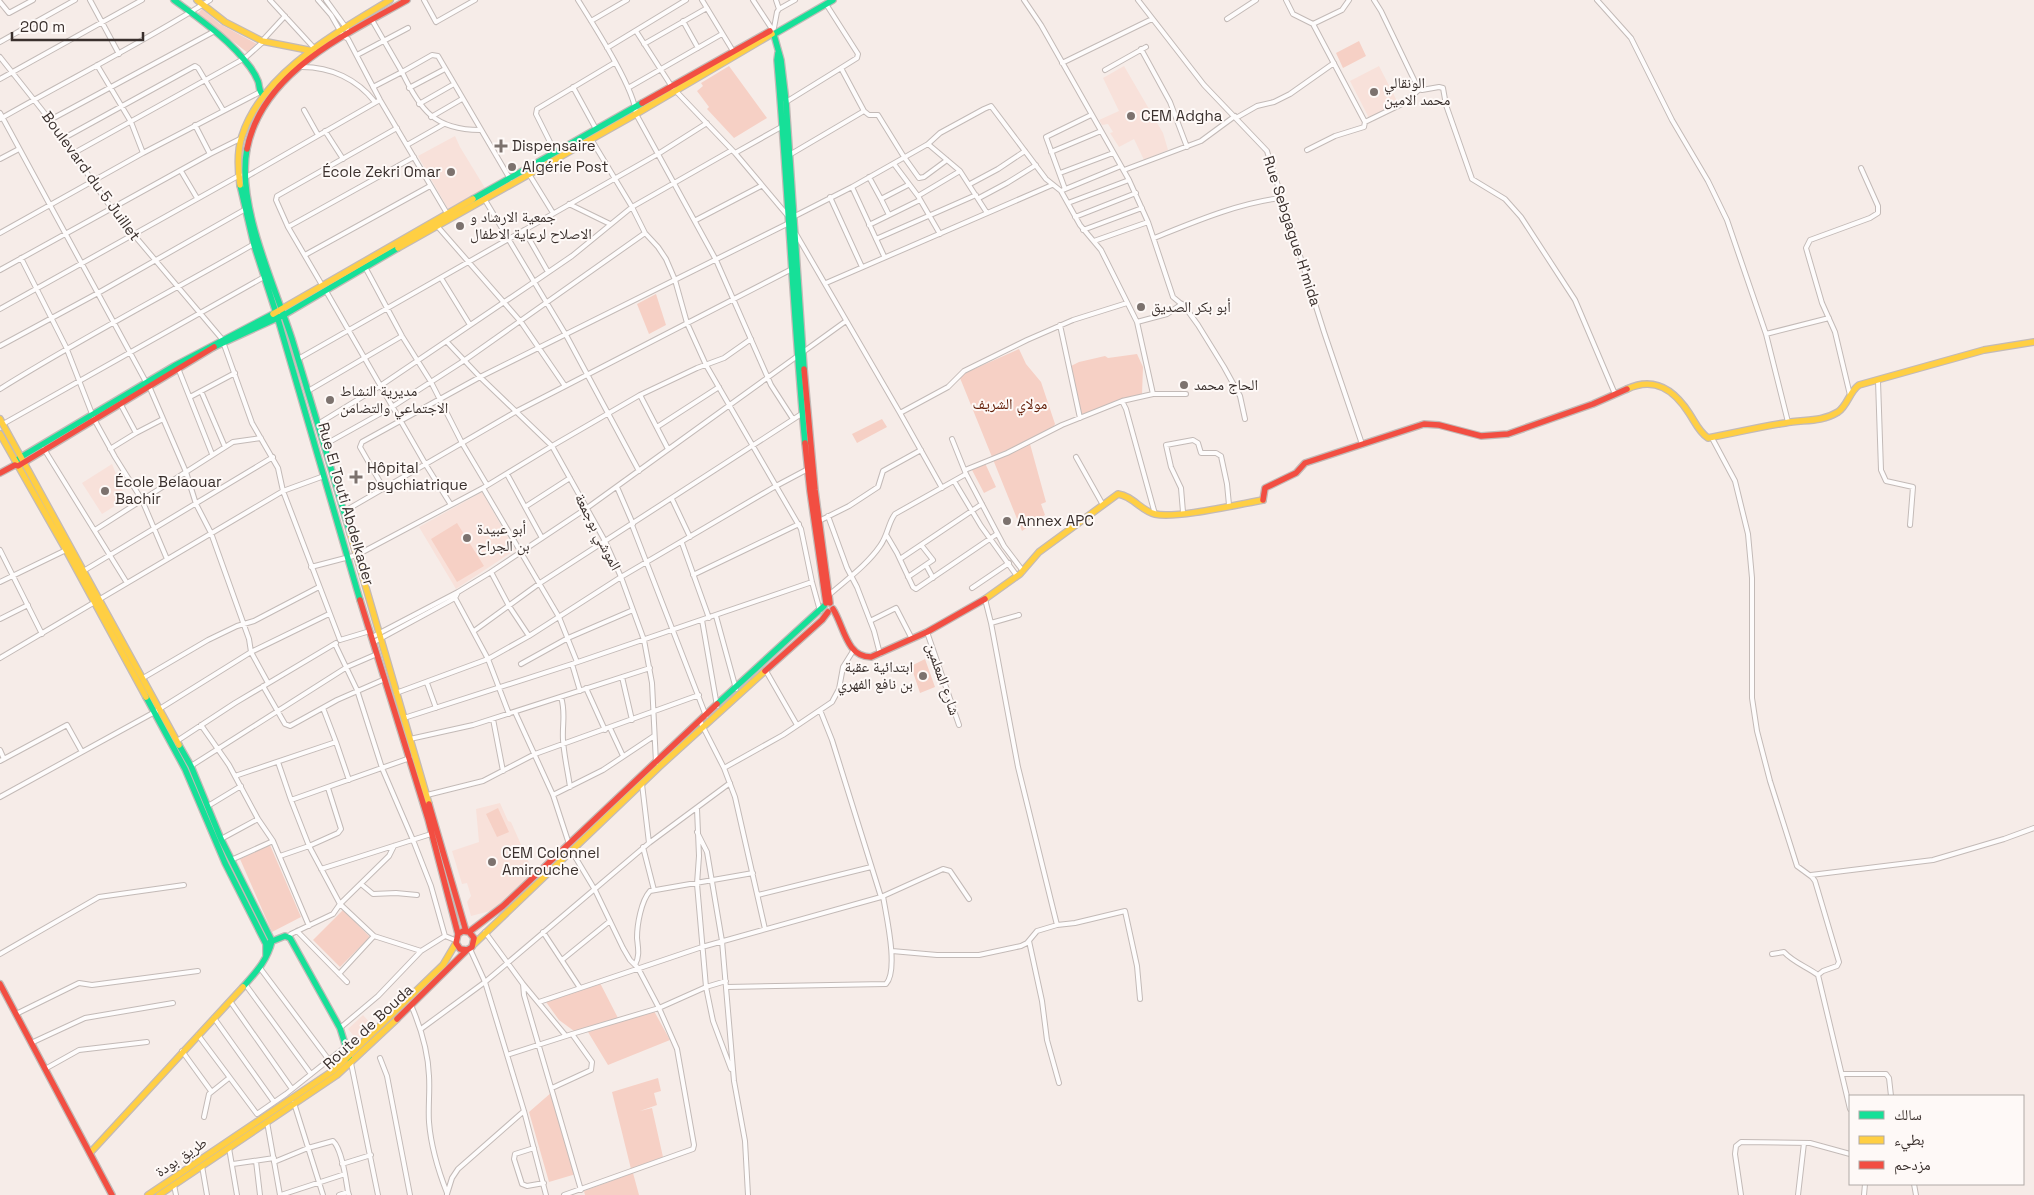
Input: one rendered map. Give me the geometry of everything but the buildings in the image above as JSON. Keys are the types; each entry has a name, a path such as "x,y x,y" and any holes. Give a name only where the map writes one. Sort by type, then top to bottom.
{"street":[{"path":"0,2 9,13 33,0"},
{"path":"0,42 75,0"},
{"path":"90,0 119,54"},
{"path":"0,79 142,0"},
{"path":"0,233 194,125 261,93 260,82 244,58 174,0"},
{"path":"197,0 225,22 263,41 314,50"},
{"path":"210,0 119,54 1,116 147,384 186,472 196,504 211,533 251,652 268,683"},
{"path":"270,0 314,50"},
{"path":"318,0 345,33"},
{"path":"326,0 380,100 449,217"},
{"path":"345,33 390,0"},
{"path":"424,0 436,22 475,0"},
{"path":"578,0 628,88 636,107 636,114 696,220 734,299 771,385 793,420"},
{"path":"591,21 627,0"},
{"path":"606,48 686,0"},
{"path":"702,0 733,51"},
{"path":"752,0 773,31 781,60 791,154 791,215 788,224 802,352 813,491 827,607"},
{"path":"280,314 322,285 438,227 449,217 485,200 636,114 733,51 773,31 779,9 776,0"},
{"path":"779,9 795,0"},
{"path":"0,473 147,384 223,341 326,291 364,264 449,217 596,128 674,88 825,2 833,0"},
{"path":"1024,0 1041,25 1136,193 1154,238 1172,295 1182,304 1198,325 1229,376 1240,396 1245,419"},
{"name":"Rue Sebgague H'mida","path":"1138,0 1204,85 1265,147 1362,444"},
{"path":"1227,18 1256,0"},
{"path":"1286,0 1293,14 1314,24 1365,122 1365,126 1362,128 1335,136 1307,150"},
{"path":"1314,24 1342,10 1349,0"},
{"path":"1374,0 1382,11 1420,89"},
{"path":"1598,0 1631,38 1672,120 1708,181 1727,220 1737,244 1766,334 1788,422"},
{"path":"345,33 372,20 403,1"},
{"path":"786,102 859,56 825,2"},
{"path":"644,44 707,8"},
{"path":"74,153 206,81 244,58 263,41 285,16"},
{"path":"1062,63 1152,19"},
{"path":"372,20 409,88 419,104 431,117 457,129 480,130"},
{"path":"683,21 698,48"},
{"path":"356,55 408,28"},
{"path":"636,31 659,70 674,88 734,151 761,186 791,215"},
{"path":"50,120 213,32"},
{"name":"Rue El Touti Abdelkader","path":"345,33 314,50 261,93 241,139 244,210 264,277 298,359 308,391 427,796 468,931 474,938 470,949"},
{"name":"Rue El Touti Abdelkader","path":"345,33 302,66 264,103 255,118 249,136 243,176 258,240 324,476 410,758 431,834 456,939"},
{"path":"628,88 722,34"},
{"path":"1106,70 1146,47"},
{"path":"1141,49 1170,102 1187,147"},
{"path":"340,1028 378,996 421,951 445,936 456,939 494,914 657,764 766,671 824,618 829,595 819,521 808,468 796,356 793,268 795,233 791,215 777,60 778,53"},
{"path":"373,87 434,54 438,56 510,179"},
{"name":"Boulevard du 5 Juillet","path":"0,57 64,138 112,209 223,341"},
{"path":"791,215 852,187 928,144 940,133 991,106 1046,179 1052,185 1063,190 1187,147 1209,136 1236,117 1257,106 1274,102 1290,94 1334,62"},
{"path":"555,152 536,111 540,106 614,63"},
{"path":"97,65 131,122 143,153"},
{"path":"302,66 323,68 337,73 356,84 375,102"},
{"path":"64,138 192,67 198,68 222,110"},
{"path":"409,88 445,68"},
{"path":"841,68 864,112 869,115 878,115 904,157 920,178 947,160"},
{"path":"419,104 454,84"},
{"path":"573,87 596,128"},
{"path":"1365,122 1402,104 1420,89 1443,88 1446,105 1472,179 1505,199 1520,217 1575,300 1616,394"},
{"path":"431,117 462,99"},
{"path":"0,309 197,198 243,176 380,100"},
{"path":"304,110 318,135"},
{"path":"791,154 864,112"},
{"path":"1092,115 1046,138 1060,173 1063,190 1068,202 1083,230 1101,250 1137,322 1153,394"},
{"path":"298,359 658,154 707,123"},
{"path":"407,145 444,124"},
{"path":"194,125 210,154"},
{"path":"318,424 447,342 572,256 632,207 783,126"},
{"path":"322,285 288,227 276,200 277,196 397,128"},
{"path":"325,131 344,159"},
{"path":"1052,152 1101,132"},
{"path":"0,270 210,154 249,136"},
{"path":"591,139 632,207 645,233 664,254 675,280 687,323 706,365 799,524 812,582 827,607 839,618 853,651 863,658 880,654 927,632 984,599 1023,571 1039,552 1116,495 1121,494 1156,515 1263,500 1265,488 1296,473 1305,463 1362,444 1431,424 1481,436 1508,434 1584,407 1638,384 1655,384 1664,387 1677,397 1702,434 1712,438 1788,422 1808,422 1830,416 1839,411 1853,390 1859,385 1984,350 2034,342"},
{"path":"928,144 960,171 988,213"},
{"path":"0,159 19,149"},
{"path":"970,184 998,169 1025,151"},
{"path":"1060,173 1113,153"},
{"path":"288,227 414,157"},
{"path":"894,164 919,198 940,234"},
{"path":"876,239 1001,187 1036,165"},
{"path":"1850,395 1835,332 1822,303 1806,245 1810,240 1870,218 1878,213 1878,206 1861,168"},
{"path":"181,171 197,198"},
{"path":"869,225 919,198 960,171"},
{"path":"529,174 553,213"},
{"path":"869,177 889,215"},
{"path":"1068,202 1129,180"},
{"path":"881,199 908,185"},
{"path":"826,283 884,256 940,234 1052,185"},
{"path":"305,255 430,186"},
{"path":"696,220 761,186"},
{"path":"852,187 884,256"},
{"path":"1076,217 1136,193"},
{"path":"830,197 862,267"},
{"path":"1154,238 1232,208 1259,200 1281,198"},
{"path":"485,200 566,335 639,471"},
{"path":"569,204 610,224"},
{"path":"1083,230 1142,208"},
{"path":"0,346 244,210"},
{"path":"1094,241 1148,222"},
{"path":"384,489 360,445 480,377 788,224"},
{"path":"438,227 521,322 566,386"},
{"path":"524,230 548,272"},
{"path":"324,445 392,407 465,360 645,233"},
{"path":"795,233 826,283 942,488"},
{"path":"0,389 66,347 178,288 254,244"},
{"path":"21,258 53,317 93,416 110,449 142,500 167,559"},
{"path":"364,264 402,336 431,382 462,443 488,485"},
{"path":"343,512 518,411 793,268"},
{"path":"90,1153 260,968 266,960 269,943 221,839 191,766 143,678 66,550 19,462 1,421 80,381 264,277"},
{"path":"441,278 470,325"},
{"path":"326,291 451,506"},
{"path":"900,413 948,387 964,371 1060,325 1127,303"},
{"path":"1137,322 1166,314 1182,304"},
{"path":"1766,334 1829,318"},
{"path":"177,742 263,686 340,640 380,637 424,616 587,508 846,321"},
{"path":"1060,325 1080,418"},
{"path":"308,391 402,336"},
{"path":"311,567 357,555 483,488 640,395 724,358 751,339"},
{"path":"19,462 44,449 93,416 223,341"},
{"path":"223,341 252,423 278,468 283,491 340,640"},
{"name":"الموشي بوجمعة","path":"447,342 480,377 518,411 552,446 604,542 621,577 644,640 650,668 657,764"},
{"path":"178,368 212,454"},
{"path":"190,397 235,373"},
{"path":"1878,381 1881,470 1886,481 1913,487 1910,525"},
{"path":"657,427 719,387"},
{"path":"201,391 225,447"},
{"path":"829,595 879,548 895,514 954,481 965,472 1062,425 1122,401 1153,394 1186,394"},
{"path":"640,395 668,449"},
{"path":"1122,401 1126,408 1156,515"},
{"path":"120,402 136,433"},
{"path":"474,631 540,583 803,413"},
{"path":"110,449 163,419"},
{"path":"0,434 2,444 19,462 84,570 97,602 153,713 185,769 225,863 269,943"},
{"path":"95,530 212,454 237,441 261,438"},
{"path":"1712,438 1735,480 1748,534 1752,578 1752,698 1756,731 1796,866 1815,882 1839,962 1837,966 1818,975"},
{"path":"952,439 965,472 997,534 1008,554 1023,571"},
{"path":"1184,512 1181,488 1171,467 1166,445 1193,440 1198,443 1199,451 1202,454 1220,454 1224,466 1229,505"},
{"path":"44,449 128,583"},
{"path":"819,521 878,487 883,471 921,450"},
{"path":"84,570 273,457"},
{"path":"1076,457 1103,505"},
{"path":"396,693 488,659 529,636 621,577 808,468"},
{"path":"507,474 542,538"},
{"path":"0,658 283,491 324,476"},
{"path":"525,507 570,478"},
{"path":"954,481 990,539 1017,576"},
{"path":"616,487 706,716"},
{"path":"483,488 559,617 568,638 580,691"},
{"path":"672,499 690,537"},
{"path":"900,559 982,504"},
{"path":"828,516 870,621 880,654"},
{"path":"693,575 799,524"},
{"path":"886,536 916,589 997,534"},
{"path":"682,543 709,618"},
{"path":"908,577 933,560 922,546"},
{"path":"0,550 42,634"},
{"path":"0,582 66,550"},
{"path":"972,588 1009,563"},
{"path":"926,566 933,578"},
{"path":"352,570 360,567"},
{"path":"491,572 509,606 529,636"},
{"path":"404,718 716,616 812,582"},
{"path":"143,678 208,640 254,621 319,587"},
{"path":"380,637 421,611 454,596"},
{"path":"454,596 488,659 509,714"},
{"path":"984,599 992,624 1020,775 1058,925"},
{"path":"0,619 28,605"},
{"path":"702,724 706,716 827,607"},
{"path":"870,621 896,608 912,639"},
{"path":"520,664 568,638 633,610"},
{"path":"421,611 424,616"},
{"path":"0,797 153,713 251,652 329,614"},
{"path":"716,616 736,689"},
{"path":"992,624 1019,616"},
{"path":"702,620 717,706"},
{"name":"شارع المعلمين","path":"927,632 959,725"},
{"path":"335,644 357,690 382,768 413,840 430,886 445,936"},
{"path":"724,768 832,702 838,693 841,672 853,651"},
{"path":"191,766 347,667 378,654"},
{"path":"410,739 509,714 650,668"},
{"path":"766,671 797,725"},
{"path":"622,677 632,720"},
{"path":"263,686 285,724 290,726 357,690 386,678"},
{"path":"427,683 436,708"},
{"path":"586,688 623,756"},
{"path":"427,796 483,781 535,754 699,696"},
{"path":"560,697 565,712 562,723 570,787"},
{"path":"323,708 349,780"},
{"path":"727,987 883,985 890,979 892,951 882,896 832,740 820,710"},
{"path":"515,712 552,795 572,852 595,890 623,948 659,1008 678,1049 694,1148 564,1195"},
{"path":"493,718 503,771"},
{"path":"702,724 730,783 765,929"},
{"path":"0,750 2,760 66,725 82,752"},
{"path":"201,725 235,776 258,819 273,841 308,926"},
{"path":"552,795 570,787 654,736"},
{"path":"235,776 336,742"},
{"path":"291,800 410,758"},
{"path":"278,762 309,846 340,904 374,936 421,951"},
{"name":"Route de Bouda","path":"228,1141 350,1060 411,1005 572,852 642,784 657,764"},
{"path":"421,1029 509,963 643,847 730,783"},
{"path":"642,784 649,843"},
{"path":"208,806 240,786"},
{"path":"280,856 309,846 338,833 341,829 328,788"},
{"path":"697,809 699,851 697,884 706,987 716,1029 733,1073"},
{"path":"221,839 258,819"},
{"path":"1810,876 1934,860 2034,828"},
{"path":"697,832 706,852 722,941 733,1073 745,1141 748,1195"},
{"path":"321,869 431,834"},
{"path":"231,860 273,841"},
{"path":"269,943 289,936 332,914 389,856 394,846"},
{"path":"643,847 654,890"},
{"path":"758,895 871,866"},
{"path":"539,1002 636,967 882,896 947,869 968,899"},
{"path":"636,967 639,920 647,894 654,890 753,873"},
{"path":"361,884 373,894 396,893 417,895"},
{"path":"0,954 99,897 184,885"},
{"path":"892,951 937,955 979,955 1021,946 1029,941 1037,931 1125,911 1137,966 1140,999"},
{"path":"562,960 610,921"},
{"path":"297,931 347,982"},
{"path":"486,932 524,984 566,1036"},
{"path":"544,932 580,988"},
{"path":"289,936 340,1028 350,1060 378,1195"},
{"path":"339,974 374,936"},
{"path":"456,939 460,949 470,949 485,982 524,1111 546,1195"},
{"name":"Route de Bouda","path":"230,1148 337,1075 443,965 456,939"},
{"path":"1029,941 1042,1001 1047,1040 1059,1083"},
{"path":"1772,954 1784,952 1790,959 1801,963 1818,975 1849,1104"},
{"path":"260,968 329,1060"},
{"path":"16,1014 79,983 92,985 198,971"},
{"path":"507,1055 659,1008 706,987 726,981"},
{"path":"0,984 112,1195"},
{"path":"245,984 311,1074"},
{"path":"524,984 524,995 582,1190"},
{"path":"230,1001 292,1089"},
{"path":"31,1043 85,1018 173,1003"},
{"path":"411,1005 421,1029 428,1058 429,1120 432,1143 437,1166 447,1194"},
{"path":"214,1018 274,1102"},
{"path":"552,1088 584,1074 593,1067 591,1059 572,1034"},
{"path":"198,1035 256,1114 292,1089 345,1047"},
{"path":"45,1068 79,1050 148,1042"},
{"path":"182,1051 211,1091"},
{"path":"380,1058 387,1076 410,1195"},
{"path":"1843,1074 1886,1074 1891,1095"},
{"path":"204,1117 208,1096 211,1091 230,1078"},
{"path":"294,1103 323,1195"},
{"path":"447,1194 452,1178 458,1169 524,1111"},
{"path":"267,1122 281,1195 345,1174"},
{"name":"طريق بودة","path":"148,1195 228,1141"},
{"path":"233,1164 274,1160 333,1141 342,1164 349,1194 339,1195"},
{"path":"1741,1195 1735,1154 1736,1146 1739,1142 1818,1144 1849,1154"},
{"path":"1798,1195 1804,1143"},
{"path":"230,1148 237,1195"},
{"name":"طريق بودة","path":"159,1195 230,1148"},
{"path":"534,1148 515,1154 514,1158 522,1184 527,1186 544,1183"},
{"path":"342,1164 371,1155"},
{"path":"256,1161 260,1195"},
{"path":"202,1166 207,1195"},
{"path":"174,1185 176,1195"}],"shaded area":[{"name":"CEM Adgha","path":"1124,66 1163,133 1168,150 1144,160 1134,139 1119,147 1110,133 1113,132 1108,124 1102,125 1099,120 1119,111 1103,78"},
{"name":"الونقالي محمد الامين","path":"1379,66 1398,103 1369,118 1350,81"},
{"name":"École Zekri Omar","path":"455,136 485,188 448,209 418,156"},
{"name":"École Belaouar Bachir","path":"112,464 126,499 102,514 82,483"},
{"name":"أبو عبيدة بن الجراح","path":"482,492 515,550 456,589 419,527"},
{"name":"CEM Colonnel Amirouche","path":"500,803 508,821 511,822 534,874 498,909 471,916 467,902 471,896 467,883 462,884 452,851 479,842 476,809"},
{"path":"363,1015 373,1026 357,1040 348,1029"}],"green space":[{"path":"202,9 220,24 257,44 248,53 197,14"},
{"path":"1359,41 1366,56 1343,68 1336,53"},
{"path":"729,66 767,118 734,138 707,109 709,107 697,91 703,86 701,83"},
{"path":"656,294 666,325 649,334 637,304"},
{"name":"مولاي الشريف","path":"1019,349 1026,364 1041,382 1055,424 1053,428 1022,447 1030,444 1046,502 1041,504 1045,515 1022,531 960,378 965,373"},
{"path":"1137,354 1143,367 1142,395 1126,398 1088,414 1081,415 1071,366 1079,362 1105,356 1108,358"},
{"path":"882,419 887,427 857,443 852,434"},
{"path":"985,463 996,487 984,493 972,470"},
{"path":"457,523 484,566 457,582 431,539"},
{"path":"925,659 935,687 920,693 911,666"},
{"path":"498,808 509,832 497,837 486,814"},
{"path":"270,845 301,917 272,932 240,859"},
{"path":"343,910 370,937 340,967 313,940"},
{"path":"600,983 618,1018 574,1031 559,1020 546,1002"},
{"path":"654,1011 670,1040 608,1065 588,1032"},
{"path":"658,1078 661,1091 654,1093 657,1105 640,1111 652,1108 663,1157 631,1169 612,1092"},
{"path":"552,1092 576,1174 549,1182 529,1112"},
{"path":"633,1173 639,1195 585,1195 584,1191"}],"traffic: fast":[{"path":"174,0 215,31 242,57 258,81 263,95"},
{"path":"776,33 833,0"},
{"path":"774,35 781,60 786,102 804,369"},
{"path":"778,53 805,443"},
{"path":"473,199 642,103"},
{"path":"247,149 245,171 252,220 267,270 292,339 350,533"},
{"path":"240,185 254,245 278,319 360,600"},
{"path":"214,347 284,315 398,248"},
{"path":"15,465 16,461 21,457 174,366 273,314"},
{"path":"717,704 824,606"},
{"path":"146,697 185,769 225,863 266,944 266,956"},
{"path":"179,745 191,766 221,839 272,941 264,960 243,987"},
{"path":"270,942 285,936 290,938 340,1028 350,1060"}],"traffic: slow":[{"path":"197,0 225,22 262,41 313,51"},
{"path":"240,185 238,160 242,136 252,113 266,93 283,74 303,57 347,26 390,0"},
{"path":"398,248 636,114 772,34"},
{"path":"273,314 473,199"},
{"path":"1627,389 1646,384 1655,385 1670,392 1683,405 1700,430 1708,438 1792,422 1825,418 1838,412 1859,385 1984,350 2034,342"},
{"path":"0,419 179,745"},
{"path":"0,434 146,697"},
{"path":"985,599 1020,574 1039,552 1118,494 1123,495 1145,510 1164,515 1192,513 1263,500"},
{"path":"350,533 429,804"},
{"path":"473,945 659,767 765,671"},
{"path":"148,1195 334,1070 443,965 456,943"},
{"path":"90,1153 243,987"},
{"path":"159,1195 337,1075 397,1019"}],"traffic: jam":[{"path":"247,149 256,122 270,98 288,77 333,42 407,0"},
{"path":"642,103 770,31"},
{"path":"0,473 15,465 18,466 214,347"},
{"path":"804,369 815,490 830,603"},
{"path":"1263,500 1265,488 1296,473 1305,463 1424,424 1439,425 1481,436 1508,434 1593,404 1627,389"},
{"path":"805,443 826,603"},
{"path":"833,609 851,646 863,656 871,657 927,632 985,599"},
{"path":"360,600 428,819 458,934"},
{"path":"765,671 822,620 828,612"},
{"path":"469,932 474,938 472,947 467,950 460,949 456,943 458,934 463,931 469,932 503,906 717,704"},
{"path":"429,804 466,931"},
{"path":"397,1019 467,950"},
{"path":"0,984 112,1195"}],"place":[{"name":"الونقالي محمد الامين","path":"1374,92"},
{"name":"CEM Adgha","path":"1131,116"},
{"name":"Dispensaire","path":"501,146"},
{"name":"Algérie Post","path":"512,167"},
{"name":"École Zekri Omar","path":"451,172"},
{"name":"جمعية الارشاد و الاصلاح لرعاية الاطفال","path":"460,226"},
{"name":"أبو بكر الصديق","path":"1141,307"},
{"name":"الحاج محمد","path":"1184,385"},
{"name":"مديرية النشاط الاجتماعي والتضامن","path":"330,400"},
{"name":"Hôpital psychiatrique","path":"356,477"},
{"name":"École Belaouar Bachir","path":"105,491"},
{"name":"Annex APC","path":"1007,521"},
{"name":"أبو عبيدة بن الجراح","path":"467,538"},
{"name":"ابتدائية عقبة بن نافع الفهري","path":"923,676"},
{"name":"CEM Colonnel Amirouche","path":"492,862"}]}
